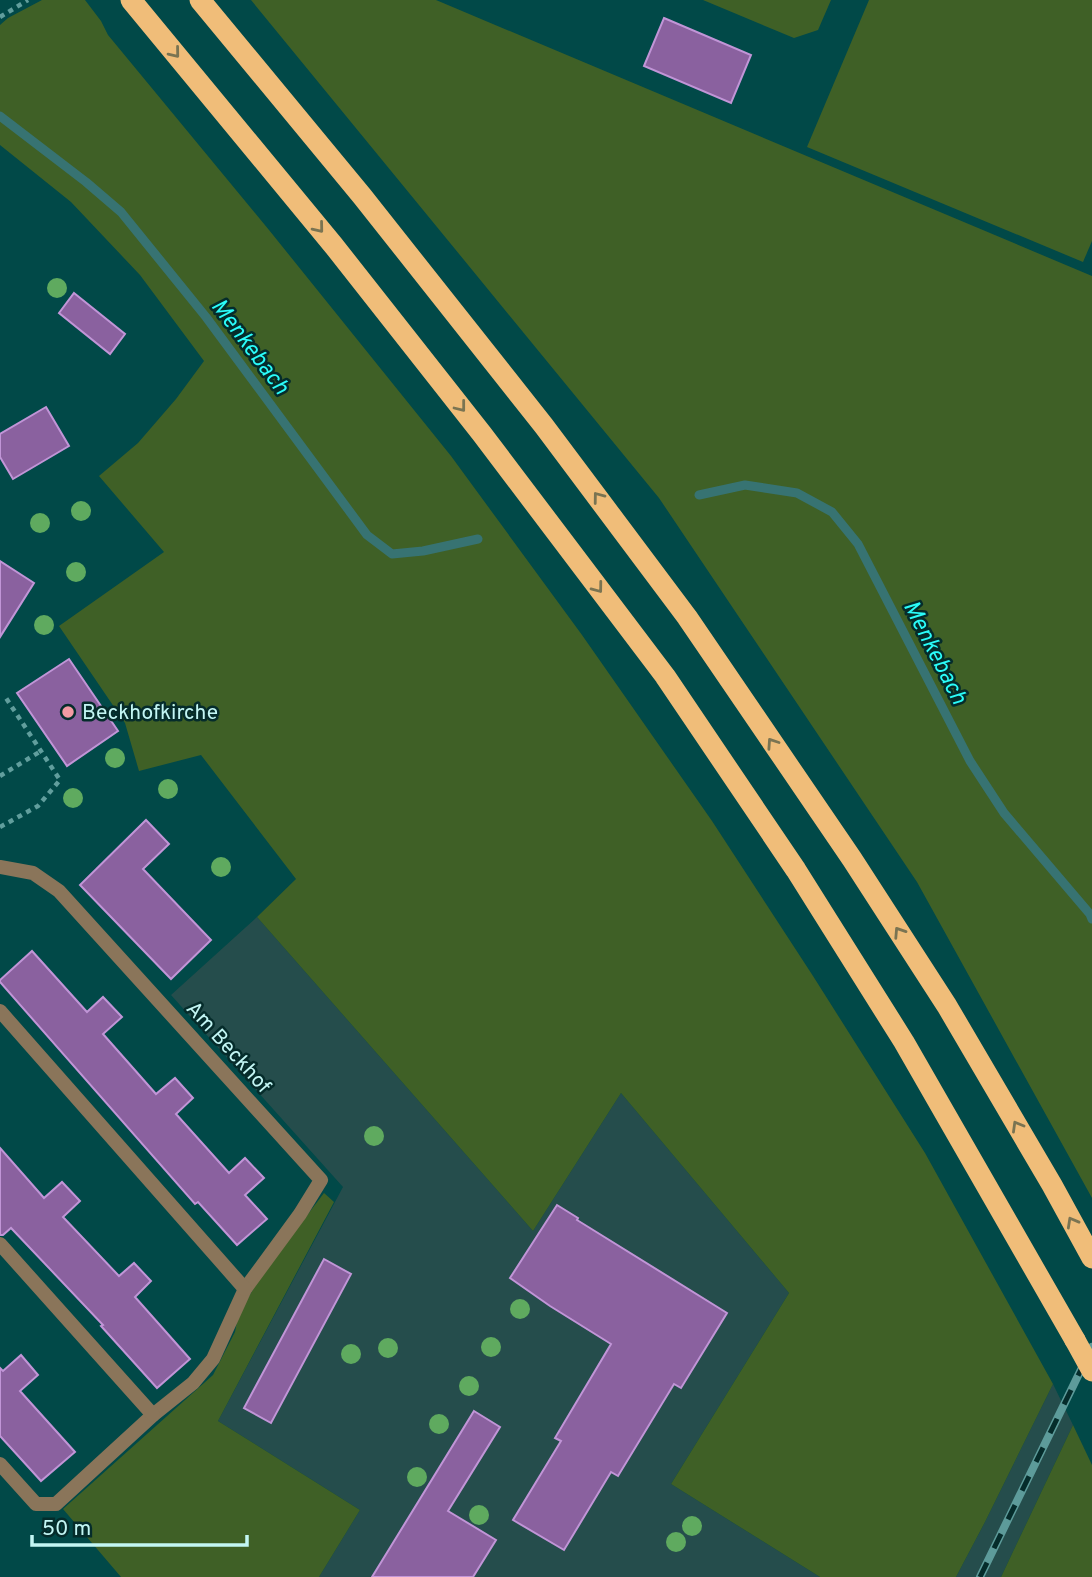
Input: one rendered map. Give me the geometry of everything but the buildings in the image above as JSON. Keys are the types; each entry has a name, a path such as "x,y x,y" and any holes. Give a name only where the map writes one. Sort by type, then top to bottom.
{"highway":[{"path":"131,0 334,246 482,434 665,676 796,870 904,1042 1092,1371"},
{"path":"202,3 362,196 544,426 687,617 852,859 932,984 1052,1185 1092,1258"}],"street":[{"name":"Am Beckhof","path":"0,867 33,873 59,891 321,1180 300,1214 245,1289 213,1359 193,1383 153,1415 56,1504 36,1504 0,1464"},
{"path":"0,1011 245,1289"},
{"path":"0,1244 153,1415"}],"path":[{"path":"0,17 29,0"},
{"path":"0,827 38,806 60,780 4,695"},
{"path":"0,776 41,751"}],"shaded area":[{"path":"257,917 533,1231 621,1093 789,1293 671,1484 820,1577 319,1577 360,1510 218,1421 343,1187 171,995"},
{"path":"1053,1384 1073,1425 1001,1577 956,1577 985,1522"}],"green space":[{"path":"42,0 85,0 108,35 451,456 582,635 712,821 925,1153 1053,1384 956,1577 820,1577 671,1484 789,1293 621,1093 533,1231 257,917 296,879 201,755 139,771 125,723 59,626 164,552 99,476 138,443 204,361 140,275 71,202 0,145 0,25"},
{"path":"251,0 436,0 1092,276 1092,1198 917,882 659,498"},
{"path":"703,0 831,0 818,30 794,38"},
{"path":"869,0 1092,0 1092,241 1083,262 807,147"},
{"path":"324,1193 334,1202 218,1421 360,1510 319,1577 121,1577 63,1509 213,1375 235,1332 238,1316 260,1277"},
{"path":"1073,1425 1092,1465 1092,1577 1001,1577"}],"waterway":[{"name":"Menkebach","path":"0,116 121,212 206,317 367,535 392,554 423,551 478,539"},
{"name":"Menkebach","path":"699,495 745,485 797,493 832,512 858,544 970,761 1004,813 1092,919"}],"railway":[{"path":"980,1577 1092,1347"}],"place":[{"name":"Beckhofkirche","path":"68,712"}]}
